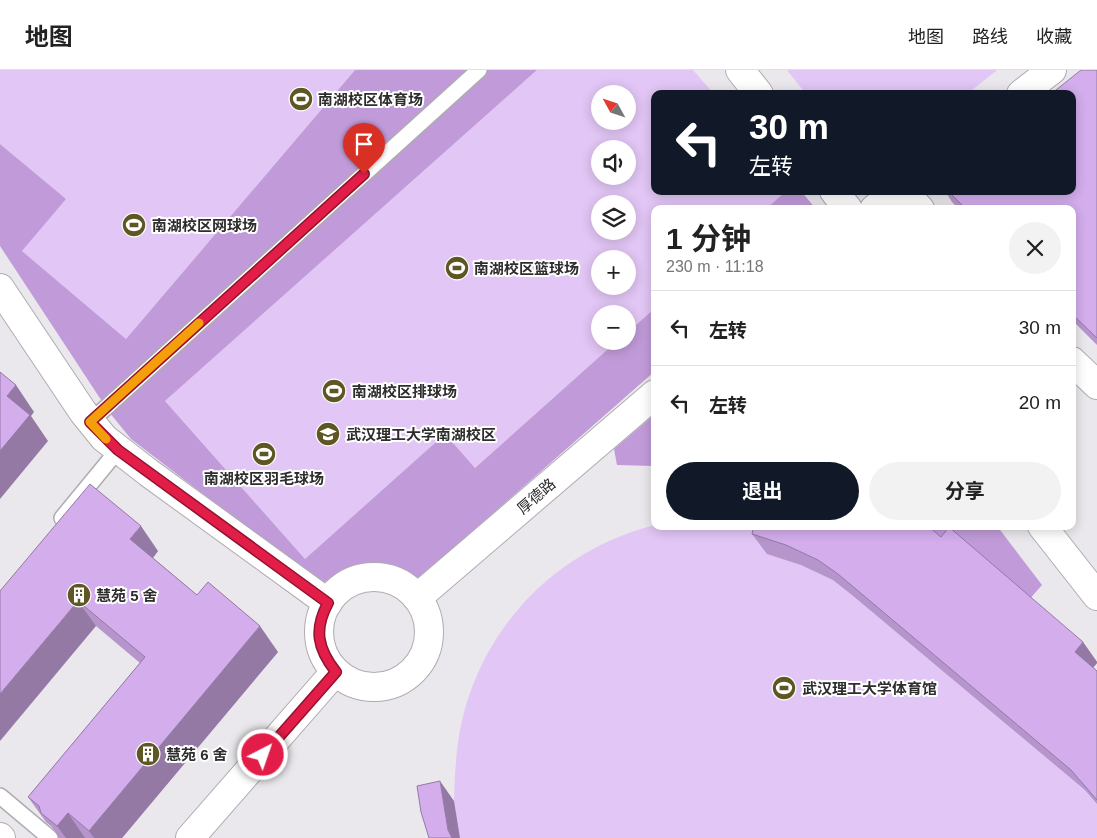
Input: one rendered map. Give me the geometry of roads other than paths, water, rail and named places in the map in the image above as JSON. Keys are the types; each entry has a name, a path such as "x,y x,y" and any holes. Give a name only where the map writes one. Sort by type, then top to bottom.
{"street":[{"path":"740,70 756,90"},
{"path":"1026,90 1052,70"},
{"path":"837,195 845,205"},
{"path":"879,205 891,195"},
{"path":"907,195 916,205"},
{"path":"0,288 90,422 118,450 328,603"},
{"path":"1076,365 1097,385"},
{"name":"厚德路","path":"417,598 651,397"},
{"path":"1045,530 1097,596"},
{"path":"372,577 396,582 408,589 417,598 424,609 428,622 429,636 426,650 420,662 411,673 387,686 373,687 359,685 347,680 336,672 322,651 319,638 322,614 336,592 346,584 358,579 372,577"},
{"path":"190,838 336,672"}],"lane":[{"path":"90,422 479,70"},
{"path":"50,532 118,450"},
{"path":"0,796 50,838"}],"place":[{"name":"南湖校区体育场","path":"301,99"},
{"name":"南湖校区网球场","path":"134,225"},
{"name":"南湖校区篮球场","path":"457,268"},
{"name":"南湖校区排球场","path":"334,391"},
{"name":"武汉理工大学南湖校区","path":"328,434"},
{"name":"南湖校区羽毛球场","path":"264,454"},
{"name":"慧苑 5 舍","path":"79,595"},
{"name":"武汉理工大学体育馆","path":"784,688"},
{"name":"慧苑 6 舍","path":"148,754"}]}
